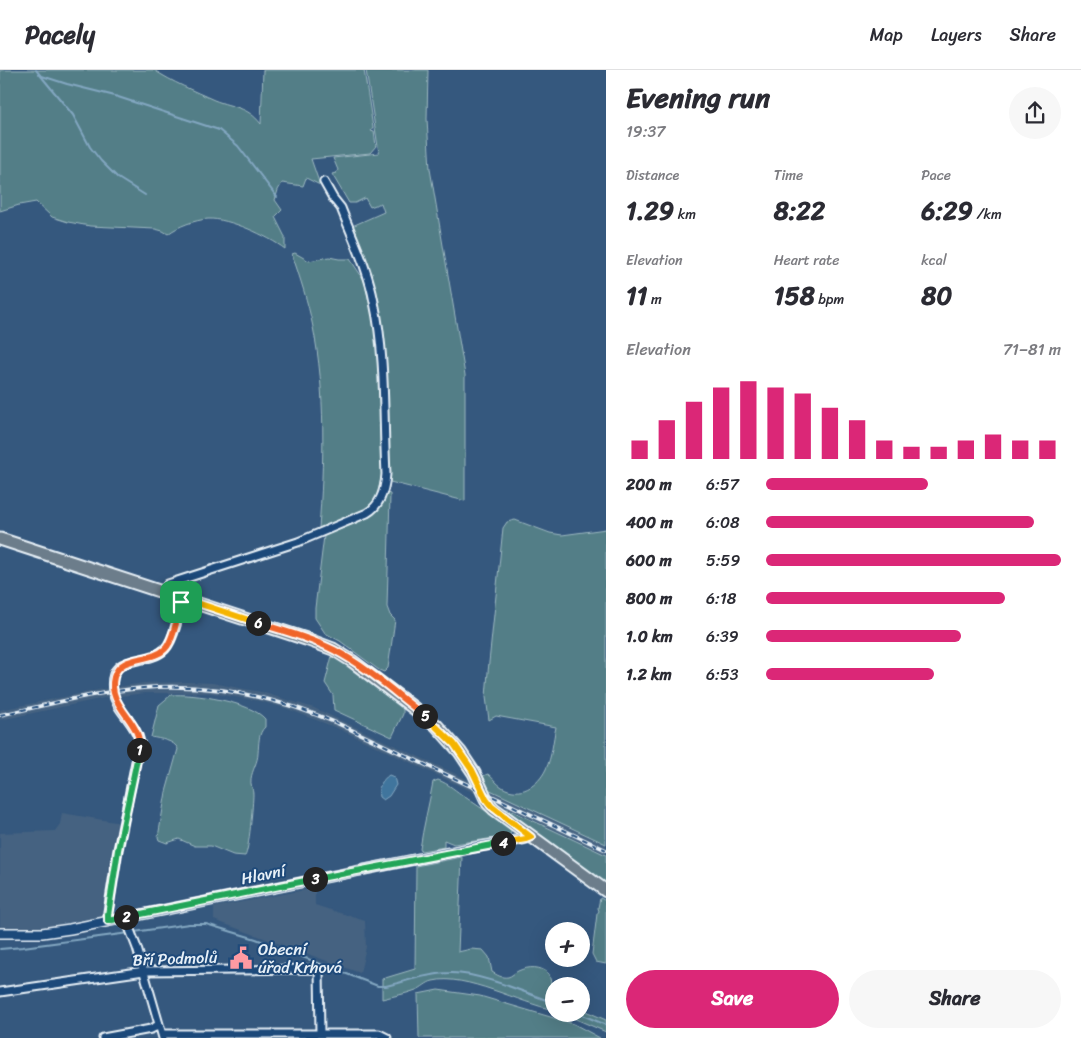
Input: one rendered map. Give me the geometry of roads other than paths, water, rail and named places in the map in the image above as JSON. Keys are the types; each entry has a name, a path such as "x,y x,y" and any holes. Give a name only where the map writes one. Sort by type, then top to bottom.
{"main road":[{"path":"0,538 318,643 338,652 400,696 442,730 472,770 488,802 494,809 606,891"}],"street":[{"path":"162,592 168,584 298,542 368,513 374,509 382,495 386,474 380,343 374,302 370,286 341,208 332,198 324,182"},
{"path":"108,921 118,850 140,742 136,731 119,707 114,696 112,683 114,674 122,664 152,656 165,648 170,640 182,598"},
{"name":"Hlavní","path":"0,934 49,932 531,837"},
{"path":"125,917 137,948 163,1036 320,1033 379,1034 386,1038"},
{"name":"Bří Podmolů","path":"0,992 144,971 319,969 320,1033"},
{"path":"104,1038 151,1029 159,1025"}],"waterway":[{"path":"36,70 73,115 90,147 101,161 118,178 145,195"},
{"path":"42,76 115,96 219,130 238,146 277,197"},
{"path":"134,932 189,924 206,924 256,939 378,986 386,986 434,974 450,973 474,976 545,1000"},
{"path":"0,949 129,933"},
{"path":"590,1018 606,1025"}],"railway":[{"path":"0,715 89,696 143,688 193,687 267,699 315,714 339,724 606,850"}],"place":[{"name":"Obecní úřad Krhová","path":"241,958"}]}
